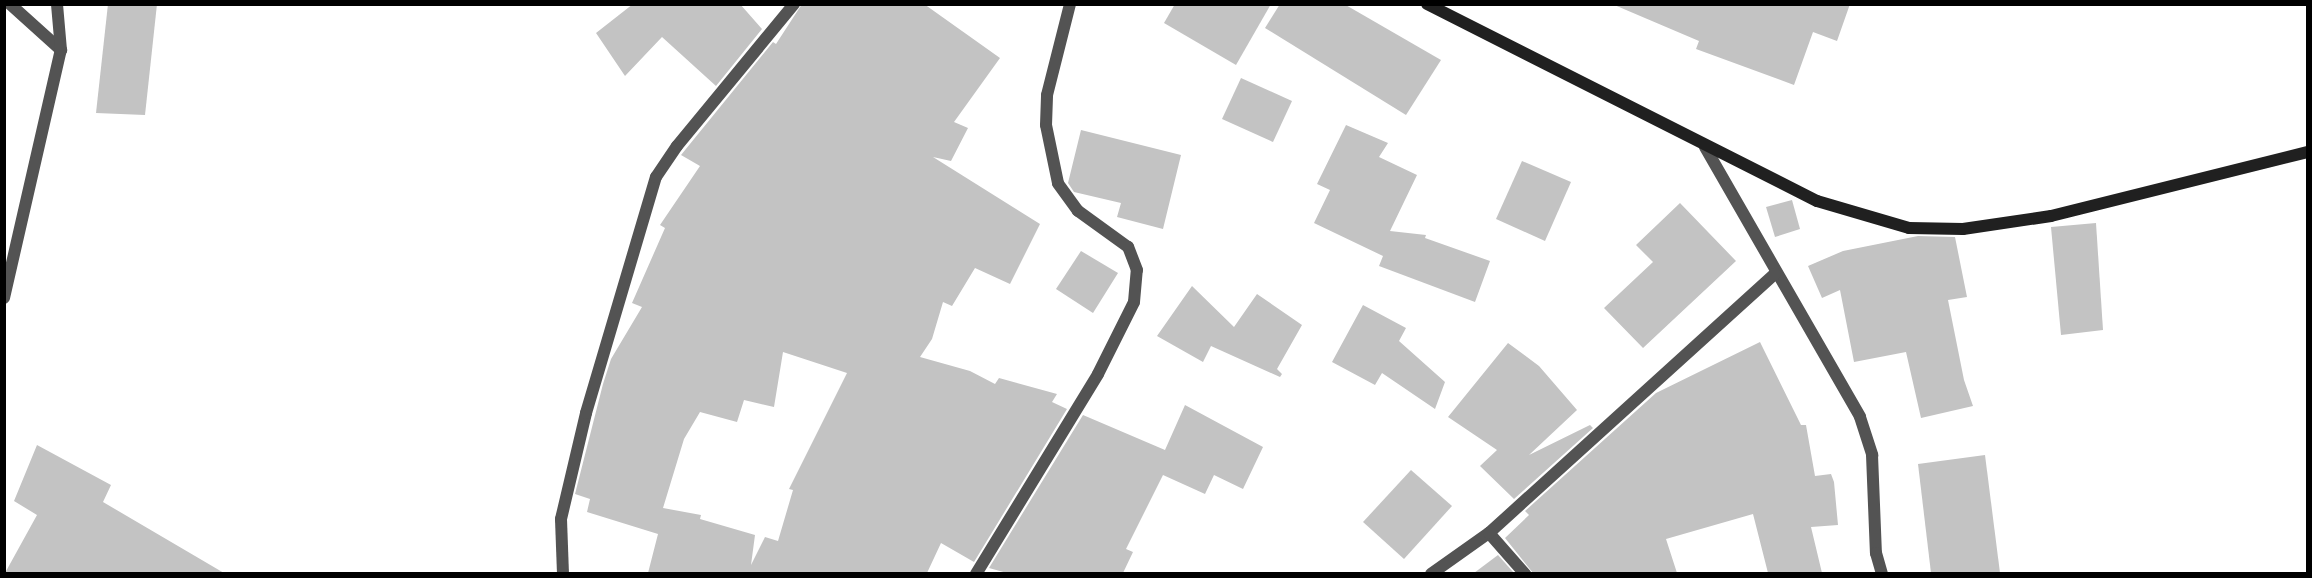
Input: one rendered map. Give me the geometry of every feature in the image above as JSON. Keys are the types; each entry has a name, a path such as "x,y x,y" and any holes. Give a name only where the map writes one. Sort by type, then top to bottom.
{"main road":[{"path":"1427,4 1705,147 1817,201 1909,228 1963,229 2051,216 2307,152"}],"street":[{"path":"10,4 61,50"},
{"path":"4,298 61,50 57,4"},
{"path":"563,573 561,519 586,413 656,177 677,146 794,4"},
{"path":"976,573 1098,374 1134,302 1137,270 1128,247 1078,212 1058,183 1046,125 1047,94 1070,4"},
{"path":"1705,147 1775,274 1829,358 1860,417 1872,455 1876,553 1882,573"},
{"path":"1431,573 1489,533 1775,274"},
{"path":"1489,533 1525,573"}],"building":[{"path":"108,4 157,4 145,115 96,113"},
{"path":"633,4 740,4 762,29 716,86 662,37 625,76 596,33"},
{"path":"802,4 924,4 1000,58 954,122 968,128 951,161 933,157 1040,224 1010,284 975,268 952,306 943,302 932,339 920,357 970,371 995,384 999,378 1057,394 1052,402 1067,409 974,562 941,543 927,573 648,573 658,534 587,512 590,499 575,494 611,359 642,307 632,303 665,228 660,225 700,166 681,155 773,42 776,44","holes":["783,352 847,373 789,489 793,490 778,541 765,537 751,565 755,535 700,519 701,515 663,508 684,439 700,412 737,422 744,400 774,407"]},
{"path":"1175,4 1271,4 1236,65 1164,23"},
{"path":"1280,4 1344,4 1441,60 1406,115 1265,28"},
{"path":"1612,4 1850,4 1837,41 1813,32 1794,85 1696,49 1699,41"},
{"path":"1241,78 1292,101 1273,142 1222,119"},
{"path":"1346,125 1388,143 1379,157 1417,175 1390,231 1426,235 1425,238 1490,261 1475,302 1379,266 1383,256 1314,223 1330,190 1317,184"},
{"path":"1081,130 1181,155 1163,229 1117,217 1121,203 1074,192 1068,183"},
{"path":"1522,161 1571,182 1545,241 1496,219"},
{"path":"1792,200 1800,229 1775,237 1766,207"},
{"path":"1680,203 1736,261 1643,348 1604,308 1653,262 1636,245"},
{"path":"2096,223 2103,330 2061,335 2051,227"},
{"path":"1918,236 1955,237 1967,297 1948,300 1964,380 1973,406 1921,418 1906,352 1854,362 1840,290 1822,298 1808,266 1843,251"},
{"path":"1081,251 1118,273 1093,313 1056,289"},
{"path":"1192,286 1234,327 1257,294 1302,325 1277,369 1282,374 1280,377 1211,346 1203,362 1157,336"},
{"path":"1363,305 1406,328 1399,341 1445,382 1435,409 1382,373 1375,385 1332,362"},
{"path":"1760,342 1801,425 1806,425 1815,476 1831,474 1834,482 1838,525 1811,527 1822,573 1768,573 1753,514 1666,539 1677,573 1533,573 1505,538 1529,515 1525,511 1656,393"},
{"path":"1508,343 1539,366 1577,410 1529,455 1590,425 1593,428 1514,499 1480,466 1497,450 1448,417"},
{"path":"1185,405 1263,447 1243,489 1214,475 1205,494 1163,475 1126,549 1133,552 1123,573 1007,573 989,568 1083,415 1165,450"},
{"path":"37,445 111,485 103,502 224,573 5,573 37,515 14,501"},
{"path":"1985,455 2000,573 1931,573 1918,464"},
{"path":"1411,470 1452,506 1404,559 1363,522"},
{"path":"1498,555 1514,573 1474,573"}]}
